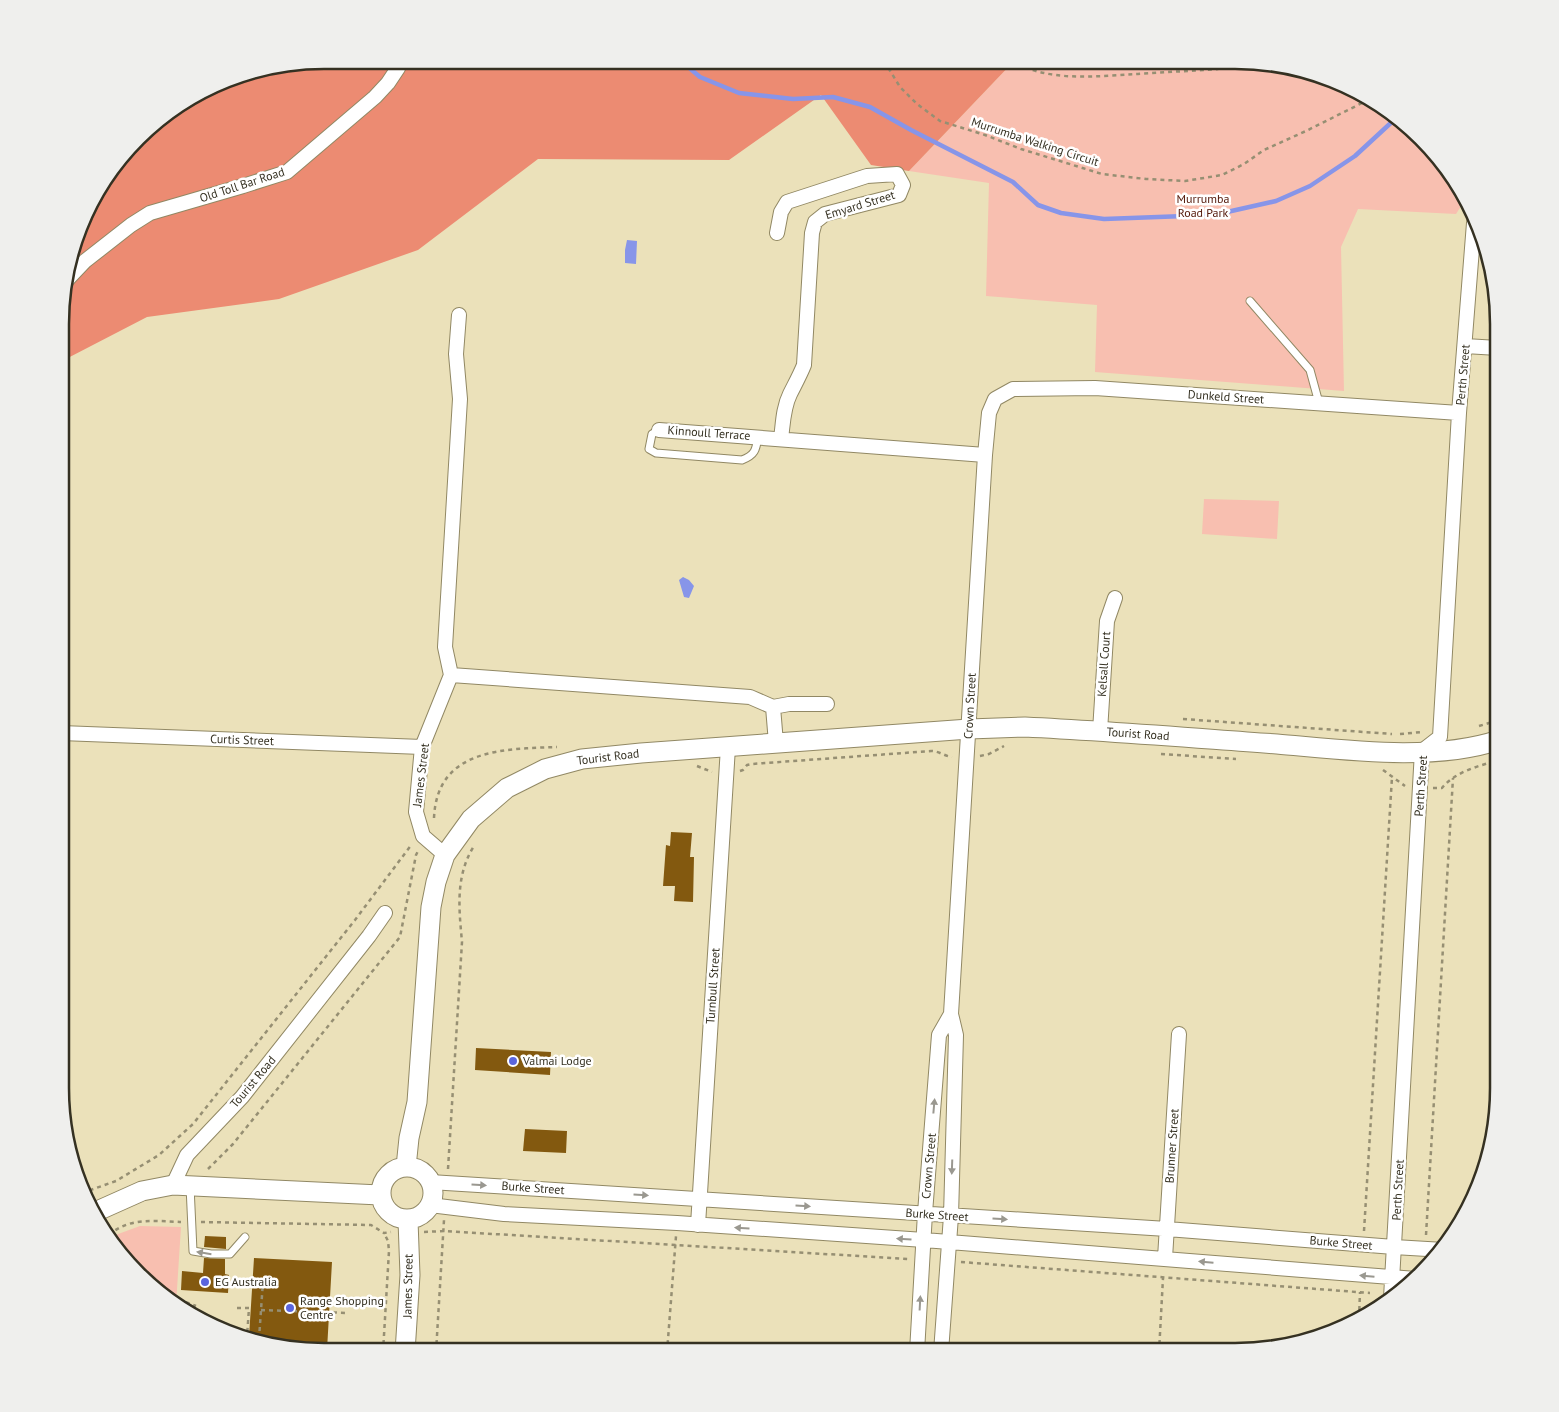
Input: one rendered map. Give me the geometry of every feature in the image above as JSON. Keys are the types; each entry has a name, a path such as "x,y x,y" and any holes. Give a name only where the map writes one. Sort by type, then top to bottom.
{"street":[{"name":"Old Toll Bar Road","path":"74,272 85,261 131,225 150,213 287,172 375,97 397,69"},
{"name":"Emyard Street","path":"777,233 781,212 787,202 867,176 897,174 903,185 899,194 825,214 815,222 812,233 804,365 789,396 784,413 781,439"},
{"name":"Perth Street","path":"1391,1291 1422,751 1440,737 1459,413 1475,236"},
{"path":"459,315 456,354 460,399 445,647 451,675 750,697 773,707 789,704 827,704"},
{"path":"1465,346 1490,348"},
{"name":"Dunkeld Street","path":"995,400 1014,389 1095,388 1459,413"},
{"name":"Crown Street","path":"942,1343 951,1216 956,1035 951,1014 985,455 989,413 995,400"},
{"name":"Kinnoull Terrace","path":"659,430 985,455"},
{"name":"Kelsall Court","path":"1100,731 1107,622 1115,598"},
{"name":"James Street","path":"444,855 423,836 416,812 422,748 451,675"},
{"path":"773,707 776,743"},
{"name":"Tourist Road","path":"444,855 471,819 507,788 545,768 582,759 969,729 1025,727 1382,752 1471,748 1490,743"},
{"name":"Curtis Street","path":"69,733 422,748"},
{"name":"Turnbull Street","path":"698,1225 728,747"},
{"path":"406,1167 409,1138 417,1102 431,907 444,855"},
{"name":"Tourist Road","path":"188,1182 187,1155 242,1097 385,913"},
{"name":"Crown Street","path":"917,1343 925,1214 940,1036 951,1014"},
{"name":"Brunner Street","path":"1165,1258 1179,1034"},
{"path":"438,1206 432,1190 439,1182 420,1171 406,1167 391,1172 385,1178 380,1195 382,1203 386,1210 408,1226 421,1215 438,1206 504,1214 677,1223 924,1240 1405,1279"},
{"path":"100,1210 142,1191 188,1182 380,1195"},
{"name":"Burke Street","path":"439,1182 1167,1229 1433,1249"},
{"name":"James Street","path":"406,1343 410,1275 408,1226"}],"lane":[{"path":"1250,301 1310,370 1319,404"},
{"name":"Kinnoull Terrace","path":"659,430 652,434 650,440 650,449 656,453 742,460 752,456 756,449 758,437"},
{"path":"188,1182 193,1251 211,1254 230,1254 245,1238"}],"path":[{"name":"Murrumba Walking Circuit","path":"889,69 900,87 917,104 940,121 1102,174 1146,179 1185,181 1222,175 1244,164 1264,150 1363,103"},
{"path":"1028,69 1075,78 1218,69"},
{"path":"693,766 704,768 710,772 727,772 743,770 747,765 752,764 931,751 936,751 951,758 989,754 1011,743"},
{"path":"1156,754 1242,760"},
{"path":"1374,770 1384,770 1405,786 1442,788 1464,771 1490,763"},
{"path":"1364,1244 1392,776"},
{"path":"1425,1249 1453,778"},
{"path":"439,1182 462,942 459,888 463,867 478,839"},
{"path":"90,1190 116,1181 159,1155 193,1124 355,920 412,844"},
{"path":"188,1182 233,1144 400,937 418,850"},
{"path":"437,1343 444,1231 438,1206"},
{"path":"113,1232 117,1228 140,1221 371,1225 384,1233 390,1251 384,1343"},
{"path":"668,1343 677,1223"},
{"path":"384,1233 408,1226 444,1231 922,1260"},
{"path":"947,1261 1370,1293"},
{"path":"1159,1343 1164,1278"},
{"path":"259,1335 263,1281"},
{"path":"1359,1311 1360,1292"},
{"path":"184,1302 196,1306"},
{"path":"237,1308 249,1308 247,1332"},
{"path":"261,1310 348,1312"}],"green space":[{"name":"Murrumba Road Park","path":"1006,69 1252,69 1301,77 1317,82 1348,95 1391,121 1416,143 1438,168 1461,206 1456,214 1358,209 1341,247 1344,391 1095,372 1097,305 986,296 989,183 909,171"},
{"path":"1204,499 1279,501 1277,539 1202,534"},
{"path":"140,1226 181,1227 177,1296 143,1269 115,1235"}],"shaded area":[{"path":"307,69 1006,69 909,171 871,165 821,95 729,160 538,159 418,250 279,299 147,317 69,357 69,307 77,258 95,211 124,166 143,143 168,121 211,95 258,77"}],"water":[{"path":"627,240 637,241 636,264 625,263"},
{"path":"683,577 694,586 689,598 684,597 679,580"}],"building":[{"path":"671,832 692,833 690,857 694,857 693,902 674,901 675,886 663,886 666,845 670,846"},
{"name":"Valmai Lodge","path":"476,1048 551,1052 550,1075 475,1070"},
{"path":"525,1129 567,1131 566,1153 523,1151"},
{"path":"205,1236 226,1237 226,1249 204,1247"},
{"name":"EG Australia","path":"204,1258 225,1259 225,1274 229,1275 228,1293 181,1290 182,1271 203,1273"},
{"name":"Range Shopping Centre","path":"254,1258 332,1262 327,1343 290,1341 249,1332"}],"waterway":[{"path":"691,69 700,77 739,93 793,99 833,97 870,107 1013,182 1038,205 1061,213 1104,219 1185,216 1227,212 1276,201 1310,186 1355,156 1392,122"}],"place":[{"name":"Valmai Lodge","path":"513,1061"},
{"name":"EG Australia","path":"205,1282"},
{"name":"Range Shopping Centre","path":"290,1308"}]}
